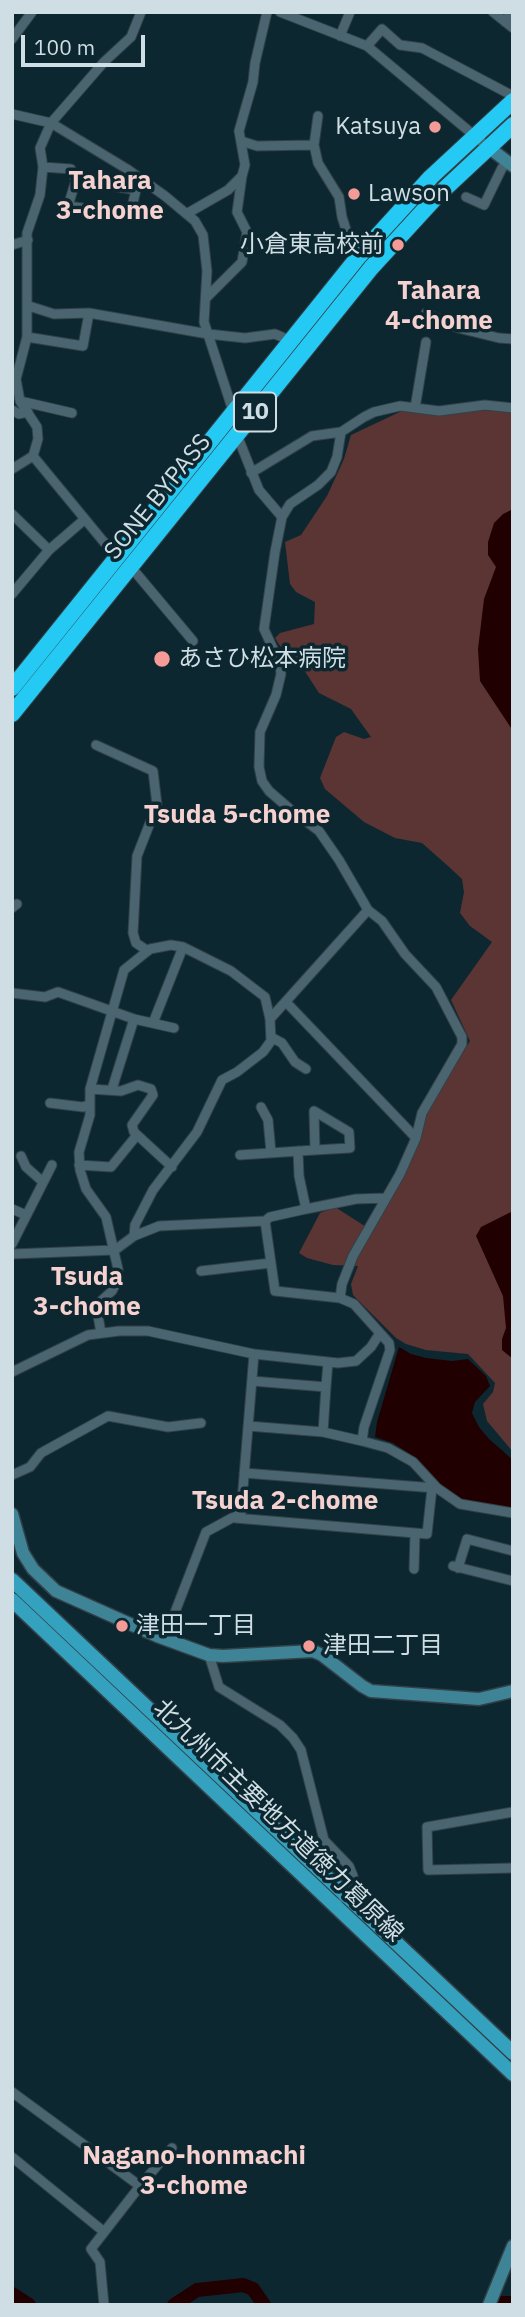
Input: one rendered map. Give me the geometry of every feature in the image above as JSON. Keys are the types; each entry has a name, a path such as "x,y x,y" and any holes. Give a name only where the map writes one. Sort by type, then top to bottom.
{"highway":[{"name":"SONE BYPASS","path":"12,688 359,256 394,215 513,98"},
{"name":"SONE BYPASS","path":"13,712 378,260 436,196 513,125"}],"main road":[{"name":"北九州市主要地方道徳力葛原線","path":"12,1580 513,2053"},
{"name":"北九州市主要地方道徳力葛原線","path":"12,1600 513,2074"}],"street":[{"path":"12,40 32,12"},
{"path":"12,469 33,456 38,439 37,427 20,401 17,371 27,337 27,233 40,195 43,167 40,148 51,123 104,62 131,37 141,12"},
{"path":"206,298 243,262 247,232 237,212 245,164 239,131 253,82 254,62 267,12"},
{"path":"280,12 367,46 510,164 502,168 484,205 466,197"},
{"path":"340,36 350,12"},
{"path":"493,12 509,25"},
{"path":"509,25 511,12"},
{"path":"367,46 382,29 400,45 422,48 513,98"},
{"path":"12,114 51,123 127,169 188,213 203,235 207,271 204,321 251,473 258,490 282,517"},
{"path":"318,116 314,145 318,163 339,197 350,242 359,256"},
{"path":"241,141 257,146 314,145"},
{"path":"43,167 71,169 76,180 68,206 130,215 136,190 76,180"},
{"path":"188,213 228,190 242,176"},
{"path":"12,244 28,240"},
{"path":"29,306 54,314 89,313 208,334 245,338 275,334 289,340"},
{"path":"27,337 83,346 89,313"},
{"path":"426,313 458,328 513,339"},
{"path":"415,408 426,342"},
{"path":"20,401 72,413"},
{"path":"251,473 312,436 341,432 374,412 400,405 439,411 485,405 513,408"},
{"path":"12,410 19,414 28,412"},
{"path":"340,1298 342,1284 353,1256 400,1174 416,1138 422,1113 462,1044 462,1037 436,987 405,954 382,921 368,910 319,831 269,791 262,781 259,767 260,732 276,695 281,674 280,664 264,629 282,517 290,504 318,485 331,472 337,457 341,432"},
{"path":"33,456 118,556"},
{"path":"12,514 49,550"},
{"path":"14,590 49,550 85,519"},
{"path":"131,567 193,641"},
{"path":"96,744 153,771 157,805 137,856 133,933 136,943 148,951"},
{"path":"270,1019 368,910"},
{"path":"101,1334 97,1310 118,1279 115,1250 106,1217 86,1189 79,1165 79,1152 90,1115 90,1089 124,970 148,951 171,945 183,947 231,971 265,997 271,1041 263,1052 222,1080 197,1132 153,1190 135,1225 134,1236"},
{"path":"153,1023 183,947"},
{"path":"12,993 45,996 58,992 134,1019 174,1028"},
{"path":"286,1002 416,1138"},
{"path":"112,1089 134,1019"},
{"path":"271,1037 282,1043 295,1062 306,1069"},
{"path":"90,1089 121,1091 138,1085 151,1089 153,1095 132,1125 137,1135 172,1167"},
{"path":"50,1103 83,1107 88,1105"},
{"path":"261,1107 268,1120 271,1152"},
{"path":"240,1155 350,1148 349,1132 314,1111 315,1150"},
{"path":"79,1165 111,1167 137,1135"},
{"path":"298,1151 299,1176 306,1209"},
{"path":"22,1156 26,1167 43,1182"},
{"path":"12,1244 52,1165"},
{"path":"12,1254 115,1250 134,1236 159,1226 265,1221 270,1217 356,1199 386,1198"},
{"path":"12,1209 26,1215"},
{"path":"265,1221 275,1291 340,1298 354,1304 389,1343 390,1350 364,1427 362,1441"},
{"path":"201,1271 271,1263"},
{"path":"13,1371 88,1335 148,1331 254,1354 328,1362 356,1361 380,1334"},
{"path":"165,1638 206,1532 241,1513 254,1354"},
{"path":"323,1432 328,1362"},
{"path":"252,1381 326,1387"},
{"path":"12,1475 30,1466 41,1453 108,1416 168,1427 201,1423"},
{"path":"248,1426 323,1432 388,1448 414,1462 434,1488 460,1503 513,1513"},
{"path":"244,1473 434,1488"},
{"path":"233,1517 427,1534 434,1488"},
{"path":"12,1514 23,1553 33,1569 56,1591 209,1655 313,1651 323,1655 371,1691 479,1699 513,1691"},
{"path":"414,1569 415,1533"},
{"path":"513,1551 467,1539 455,1567 513,1581"},
{"path":"209,1655 219,1686 280,1725 300,1750 324,1840 349,1866 354,1876 352,1885 337,1909"},
{"path":"513,1812 427,1827 428,1870 513,1868"},
{"path":"12,2092 140,2186"},
{"path":"104,2304 100,2262 91,2249 172,2148"},
{"path":"12,2157 103,2231"},
{"path":"489,2305 513,2246"}],"shaded area":[{"path":"428,406 513,412 513,1452 487,1421 483,1404 493,1392 495,1383 468,1354 426,1350 406,1344 396,1338 353,1295 351,1284 358,1266 333,1265 299,1253 320,1213 335,1207 371,1230 398,1179 408,1167 425,1114 470,1041 451,1000 492,942 470,926 460,913 464,892 462,879 448,866 422,843 395,838 364,822 325,789 320,778 336,737 344,732 364,739 371,737 351,709 319,693 295,656 280,646 275,638 280,633 314,624 315,602 296,592 290,584 285,542 301,535 327,496 344,459 351,435 406,409"},
{"path":"513,509 513,731 480,681 478,649 484,599 496,567 488,555 488,542 494,523"},
{"path":"513,1211 513,1359 502,1350 506,1328 503,1296 476,1236 481,1227"},
{"path":"399,1347 426,1358 452,1361 468,1359 486,1376 490,1386 475,1402 472,1413 489,1439 513,1460 513,1509 451,1496 410,1454 393,1443 375,1437"}],"waterway":[{"path":"174,2305 197,2290 243,2285 253,2289 264,2305"},
{"path":"12,2294 29,2305"},
{"path":"497,2303 513,2303"}],"place":[{"name":"Katsuya","path":"435,127"},
{"name":"Lawson","path":"354,194"},
{"name":"小倉東高校前","path":"398,245"},
{"name":"あさひ松本病院","path":"162,659"},
{"name":"津田一丁目","path":"122,1626"},
{"name":"津田二丁目","path":"309,1646"}],"district":[{"name":"Tahara 3-chome","path":"110,196"},
{"name":"Tahara 4-chome","path":"439,306"},
{"name":"Tsuda 5-chome","path":"237,815"},
{"name":"Tsuda 3-chome","path":"87,1292"},
{"name":"Tsuda 2-chome","path":"285,1501"},
{"name":"Nagano-honmachi 3-chome","path":"194,2171"}]}
